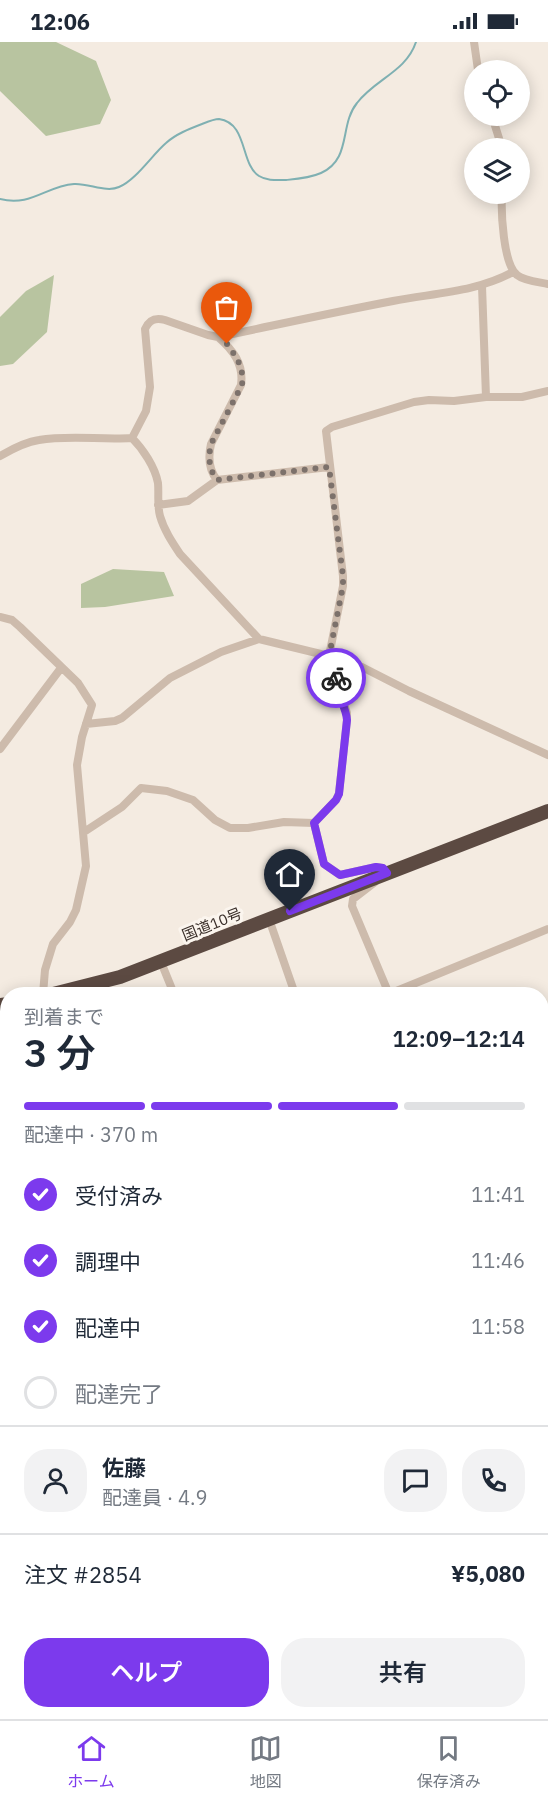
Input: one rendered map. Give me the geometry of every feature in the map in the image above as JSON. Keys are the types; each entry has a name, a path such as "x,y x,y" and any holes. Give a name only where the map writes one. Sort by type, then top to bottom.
{"highway":[{"name":"国道10号","path":"83,987 109,981 160,962 548,811"}],"street":[{"path":"474,42 477,60"},
{"path":"502,204 503,236 513,272 523,279 548,284"},
{"path":"132,438 146,411 150,387 145,329 147,324 158,318 218,337 394,301 482,286 513,272"},
{"path":"482,286 486,397"},
{"path":"217,480 211,470 209,453 211,444 242,385 243,377 242,366 227,344 218,337"},
{"path":"329,656 343,586 326,431 332,427 414,402 522,397 548,391"},
{"path":"0,456 22,444 38,440 132,438 141,447 153,469 158,483 158,505 164,527 180,554 259,639"},
{"path":"158,505 188,501 217,480 329,467"},
{"path":"0,617 12,620 78,683 91,702 92,710 86,724 77,765 86,866 76,910 53,944 45,970 44,987"},
{"path":"86,724 115,721 122,718 170,678 221,652 259,639 363,667 409,691 548,755"},
{"path":"84,832 122,807 141,788 167,791 193,801 215,820 230,828 248,828 284,822 314,823 336,800 341,787 347,713 336,683 342,660"},
{"path":"0,749 62,668"},
{"path":"314,823 324,864 340,875 376,867 383,868 382,875 374,884 353,899 352,906 386,987"},
{"path":"269,920 293,987"},
{"path":"406,987 548,929"},
{"path":"160,962 171,987"}],"green space":[{"path":"0,42 56,42 96,61 111,100 100,124 46,136 0,91"},
{"path":"54,275 47,332 13,364 0,366 0,317 26,291"},
{"path":"113,569 164,572 174,596 105,607 81,608 81,584"}],"waterway":[{"path":"0,199 21,200 74,184 114,189 132,179 174,137 217,119 228,122 235,128 249,163 262,178 286,180 317,175 331,167 337,159 348,121 357,103 405,61 416,42"}],"way so far":[{"path":"227,344 242,366 243,377 242,385 211,444 209,453 211,470 217,480 329,467 343,576 329,656 342,660 336,678"}],"route":[{"path":"290,911 387,873 383,868 376,867 340,875 324,864 315,834 314,823 336,800 341,787 347,713 338,691 336,678"}]}
